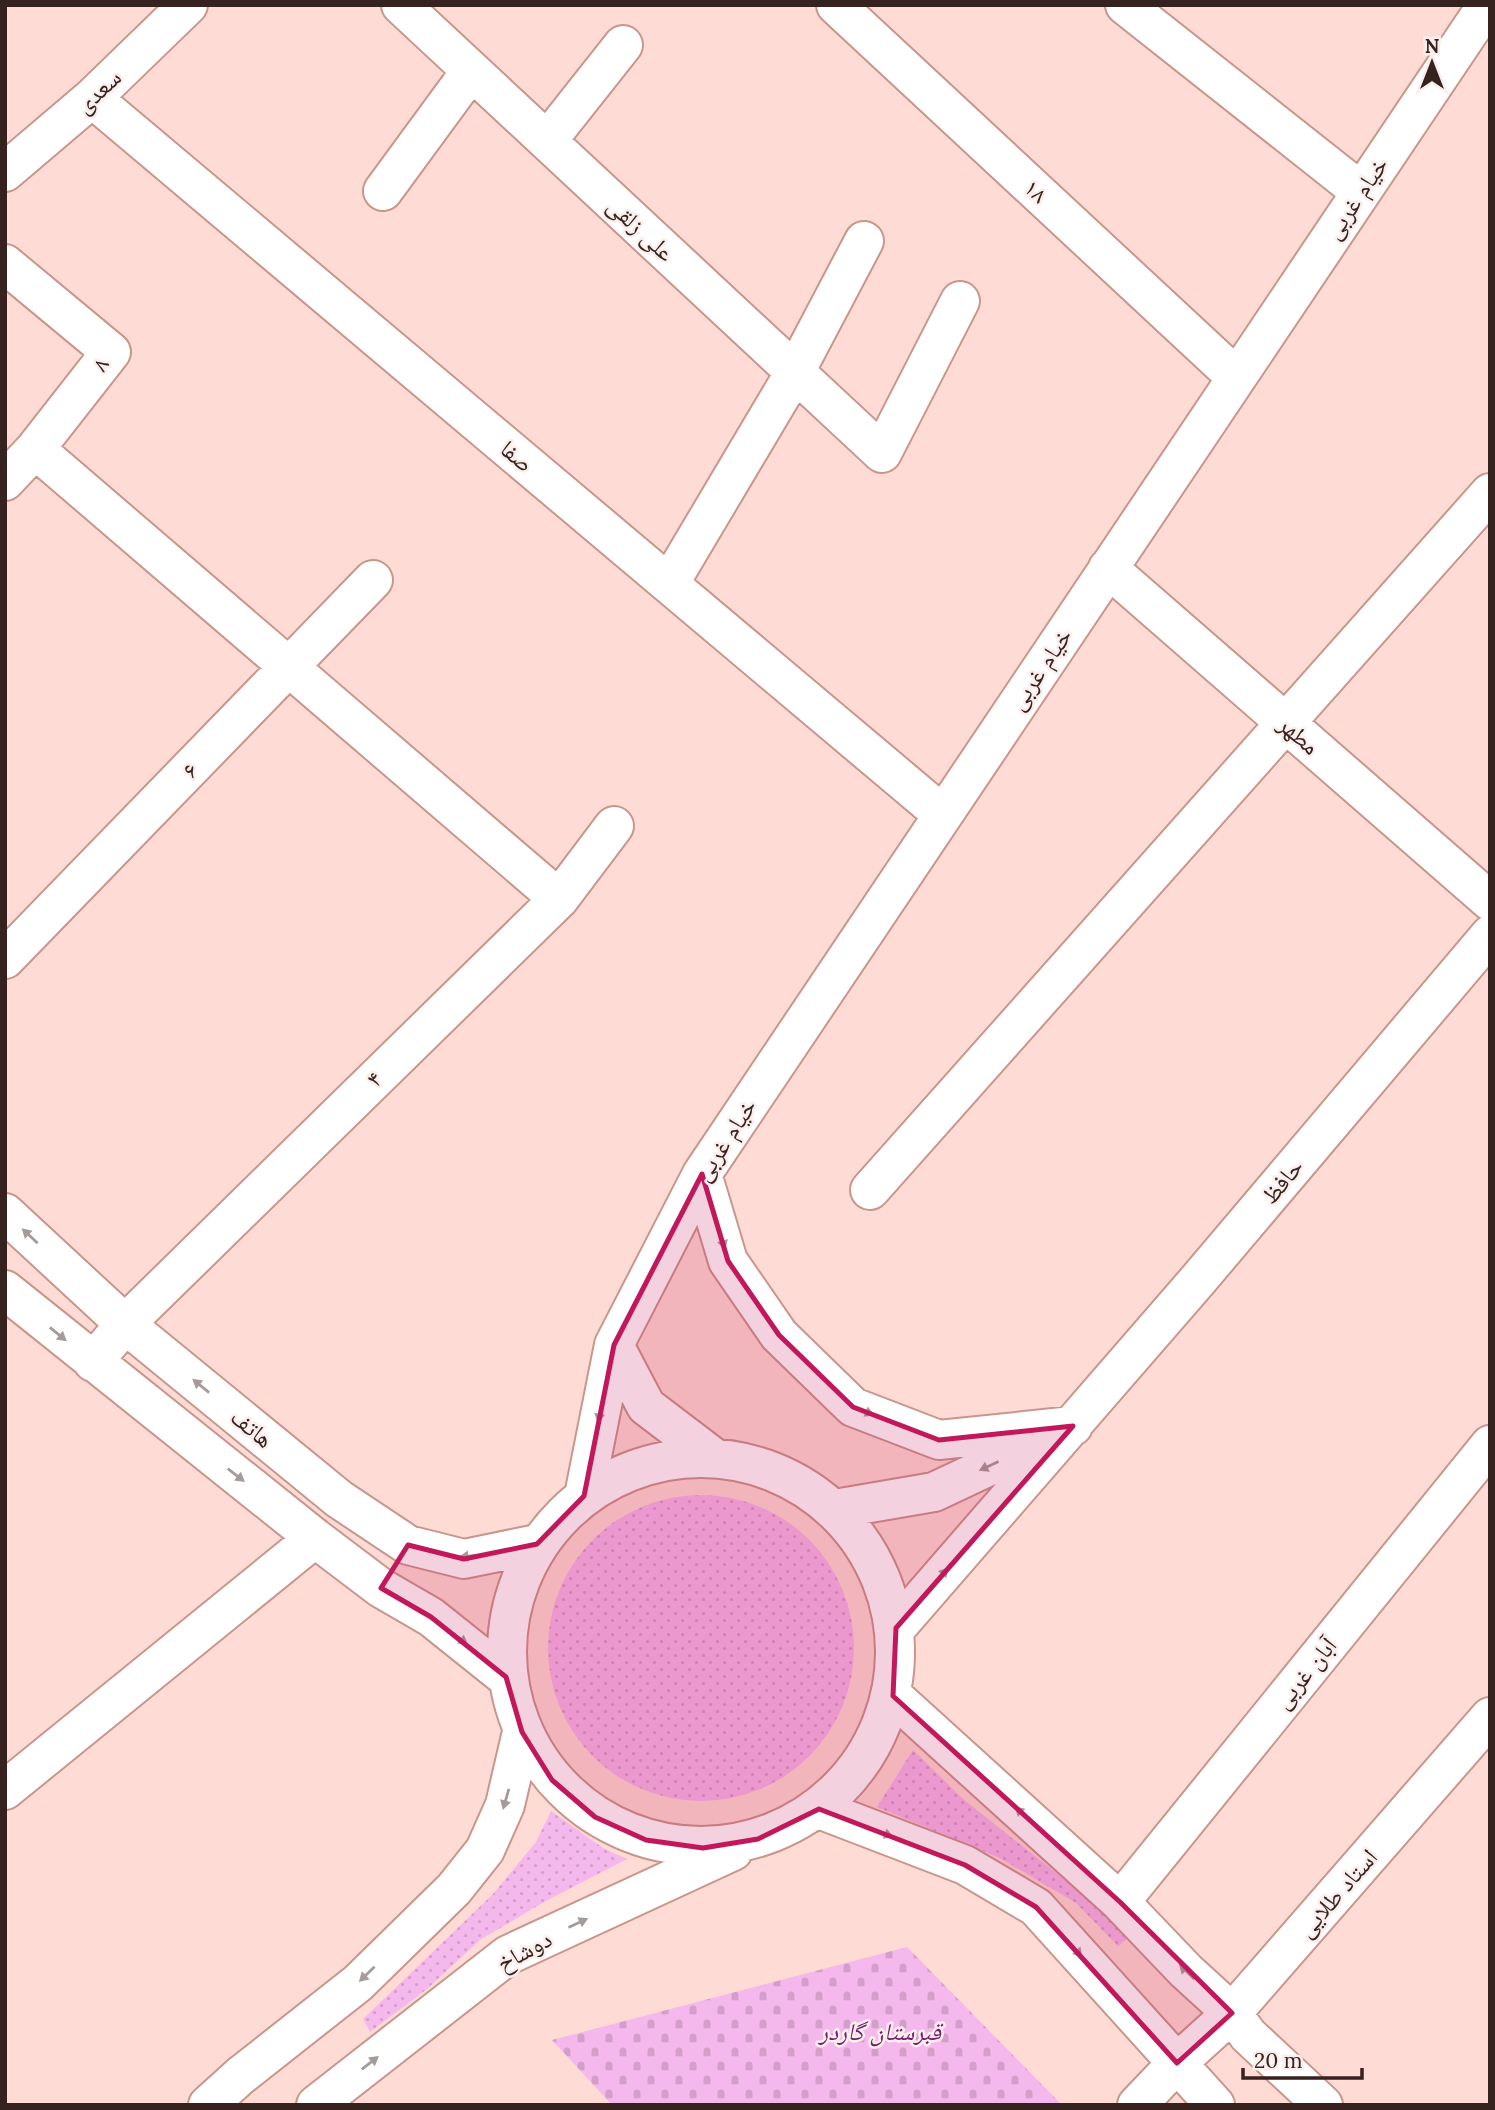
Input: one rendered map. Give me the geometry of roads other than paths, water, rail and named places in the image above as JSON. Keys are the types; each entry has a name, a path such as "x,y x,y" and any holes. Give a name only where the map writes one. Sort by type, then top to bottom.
{"street":[{"name":"سعدی","path":"5,172 92,98 188,5"},
{"name":"علی زلقی","path":"401,5 882,453 960,301"},
{"name":"۱۸","path":"836,5 1236,377"},
{"path":"1125,5 1360,191"},
{"name":"خیام غربی","path":"584,1496 614,1345 702,1174 1360,191 1488,5"},
{"path":"547,141 622,45"},
{"path":"383,191 471,71"},
{"name":"صفا","path":"92,98 942,814"},
{"path":"669,584 795,372 864,241"},
{"name":"۸","path":"5,264 111,352 35,449 5,481"},
{"path":"35,449 559,899"},
{"path":"870,1190 1490,493"},
{"name":"مطهر","path":"1108,568 1490,901"},
{"name":"۶","path":"5,958 373,580"},
{"name":"۴","path":"93,1362 124,1324 559,899 614,826"},
{"name":"حافظ","path":"896,1628 1073,1426 1490,935"},
{"path":"702,1174 728,1261 779,1335 853,1407 939,1440 1073,1426"},
{"name":"هاتف","path":"5,1213 124,1324 339,1499 408,1545 464,1559 537,1544"},
{"name":"هاتف","path":"5,1290 315,1538 381,1588 431,1617 506,1676"},
{"path":"614,1345 646,1406 713,1457"},
{"path":"835,1509 934,1492 1073,1426"},
{"name":"آبان غربی","path":"1120,1902 1490,1445"},
{"path":"758,1839 703,1848 646,1840 595,1817 552,1780 522,1732 506,1676 510,1607 537,1544 584,1496 645,1465 713,1457 778,1472 835,1509 876,1563 896,1628 893,1696 866,1759 820,1809 965,1865 1036,1907 1215,2105"},
{"path":"5,1790 315,1538"},
{"path":"381,1588 408,1545"},
{"path":"893,1696 1120,1902 1186,1971 1232,2013 1248,2035 1323,2105"},
{"name":"استاد طلایی","path":"1137,2105 1177,2063 1232,2013 1490,1717"},
{"path":"208,2105 240,2076 358,1983 454,1889 485,1850 505,1805 522,1732"},
{"name":"دوشاخ","path":"316,2105 508,1955 820,1809"}],"park label":[{"name":"قبرستان گاردر","path":"880,2031"}]}
